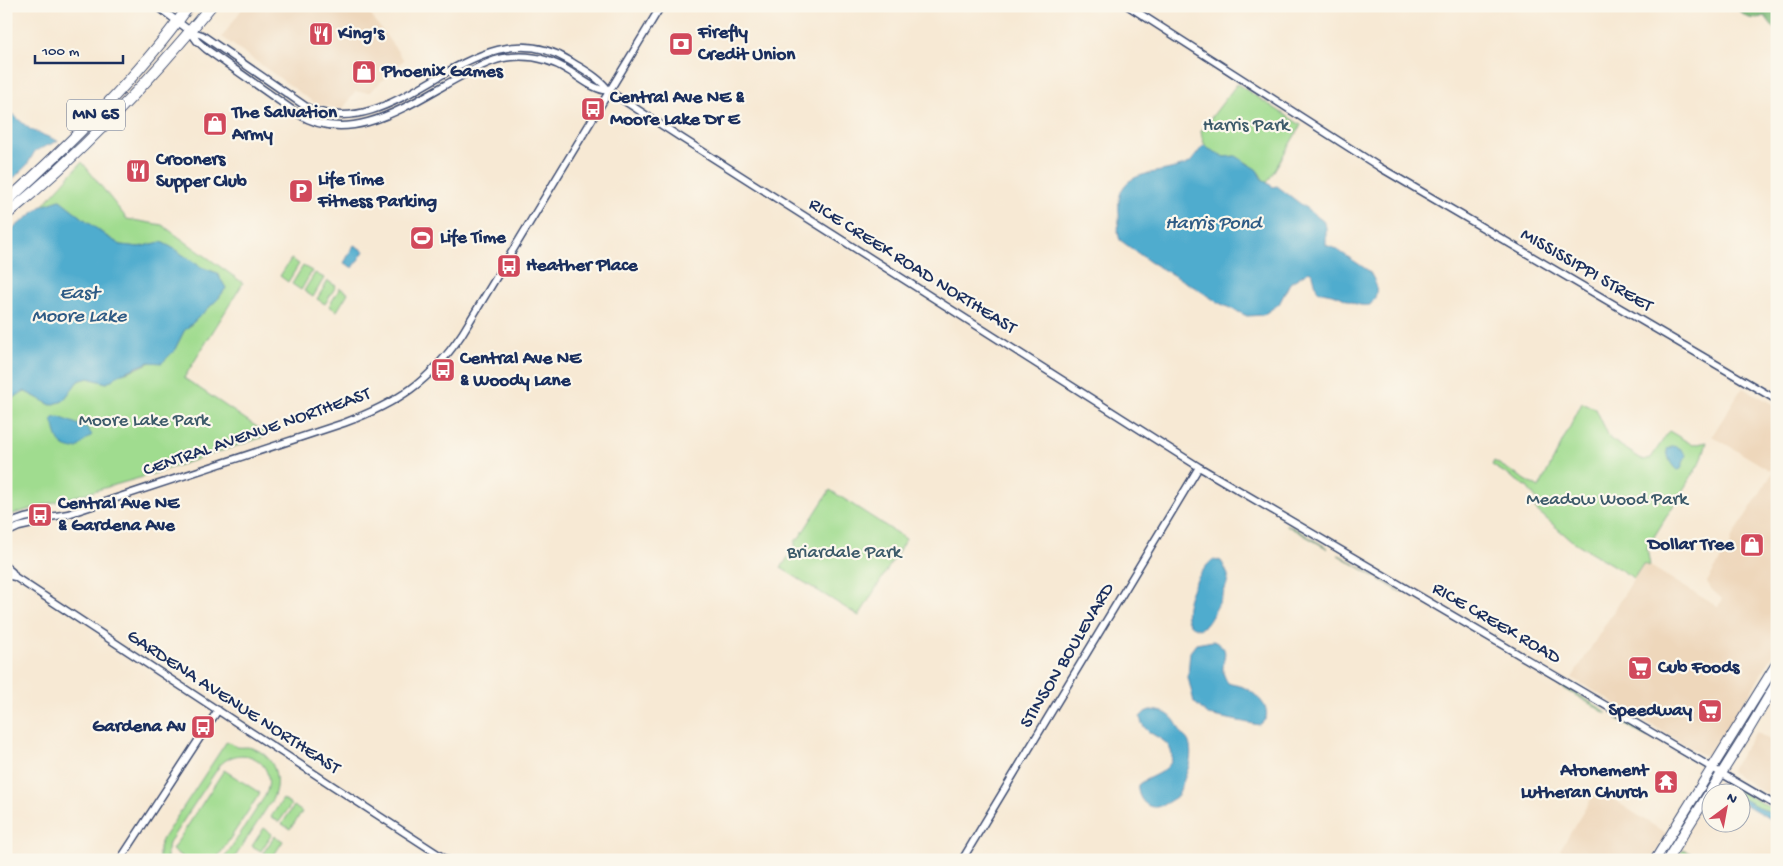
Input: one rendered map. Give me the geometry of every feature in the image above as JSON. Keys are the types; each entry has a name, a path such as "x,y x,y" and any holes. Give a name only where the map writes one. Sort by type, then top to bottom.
{"highway":[{"name":"MN 65","path":"6,202 85,127 189,6"},
{"name":"MN 65","path":"6,215 113,117 211,6"}],"main road":[{"path":"1655,860 1777,663"},
{"path":"1668,860 1777,682"}],"street":[{"path":"157,6 190,31"},
{"name":"CENTRAL AVENUE NORTHEAST","path":"6,526 39,516 44,518 68,514 341,424 381,408 414,386 444,358 462,334 661,6"},
{"name":"MISSISSIPPI STREET","path":"1128,6 1381,168 1777,400"},
{"name":"RICE CREEK ROAD NORTHEAST","path":"190,31 202,35 308,108 321,114 333,116 355,115 387,104 472,59 512,46 537,47 561,55 603,82 609,91 1199,467"},
{"name":"RICE CREEK ROAD NORTHEAST","path":"190,31 206,49 298,114 315,123 328,126 356,126 383,116 476,68 505,57 528,56 554,63 599,90 609,91"},
{"name":"RICE CREEK ROAD","path":"1199,467 1777,806"},
{"name":"STINSON BOULEVARD","path":"962,860 1199,467"},
{"name":"CENTRAL AVENUE NORTHEAST","path":"6,534 19,527 41,522 44,518"},
{"name":"GARDENA AVENUE NORTHEAST","path":"6,568 15,577 447,860"},
{"path":"6,575 15,577"},
{"path":"120,860 218,710"}],"shaded area":[{"path":"244,6 364,6 404,60 370,92 355,92 342,110 316,104 222,37"},
{"path":"1743,388 1777,406 1777,649 1708,758 1572,678 1643,564 1650,566 1718,607 1722,599 1712,590 1707,582 1727,549 1729,550 1732,538 1773,472 1712,436"},
{"path":"1756,732 1777,744 1777,782 1769,796 1731,770"},
{"path":"1597,789 1667,834 1651,860 1565,860 1566,855 1560,850"}],"green space":[{"path":"1734,6 1777,6 1777,32 1765,16 1755,19 1748,17"},
{"name":"Harris Park","path":"1237,84 1301,125 1267,183 1246,162 1236,156 1226,157 1215,154 1208,149 1203,141 1201,131"},
{"name":"Moore Lake Park","path":"82,162 127,219 162,225 243,283 184,378 269,435 150,475 6,516 6,403 24,391 51,405 63,401 78,381 88,378 107,383 120,374 138,368 174,351 184,331 218,299 226,288 217,273 201,267 161,242 139,247 121,245 106,236 60,200 42,206"},
{"path":"291,259 299,264 288,282 280,276"},
{"path":"303,266 312,271 301,290 292,284"},
{"path":"315,273 324,278 313,297 304,291"},
{"path":"328,281 336,286 325,304 317,299"},
{"path":"340,288 348,293 337,311 329,306"},
{"name":"Meadow Wood Park","path":"1582,403 1596,409 1610,439 1643,460 1651,458 1669,431 1693,445 1707,442 1701,461 1647,548 1650,566 1643,564 1634,578 1571,540 1535,509 1537,500 1527,487 1492,465 1494,461 1539,488"},
{"name":"Briardale Park","path":"830,490 906,539 859,616 781,568 795,546 795,541 799,538"},
{"path":"1286,525 1326,547 1328,549"},
{"path":"1338,555 1341,556 1401,592"},
{"path":"1550,680 1554,680 1607,714"},
{"path":"1616,719 1639,729 1648,738"},
{"path":"227,741 237,747 250,747 260,751 271,762 276,777 275,792 272,800 233,860 223,860 265,796 268,785 268,775 264,766 257,760 249,756 239,755 229,758 220,765 170,841 167,850 167,860 159,860 159,847 163,838"},
{"path":"224,770 260,793 216,860 187,860 172,850"},
{"path":"1750,797 1777,811 1777,817 1750,803"},
{"path":"283,799 291,805 279,822 271,817"},
{"path":"294,806 302,812 290,829 282,824"},
{"path":"264,828 272,834 261,851 252,846"},
{"path":"275,836 283,841 272,858 263,853"},
{"path":"1683,849 1701,860 1676,860"}],"water":[{"path":"6,109 31,130 58,141 35,151 27,165 6,186"},
{"name":"Harris Pond","path":"1204,145 1225,157 1236,156 1257,170 1261,178 1267,183 1273,187 1277,186 1323,221 1326,227 1326,245 1336,249 1372,275 1376,293 1370,305 1356,304 1336,295 1317,290 1313,274 1309,271 1290,283 1279,304 1263,315 1247,316 1217,302 1150,262 1120,240 1118,230 1119,199 1122,189 1128,182 1146,174 1188,164"},
{"name":"East Moore Lake","path":"60,200 106,236 121,245 139,247 161,242 201,267 217,273 226,288 218,299 184,331 174,351 162,363 149,362 120,374 107,383 88,378 78,381 63,401 51,405 24,391 6,403 6,234 42,206"},
{"path":"354,245 364,251 353,268 344,263"},
{"path":"59,417 87,428 92,435 77,448 73,449 62,445 59,442 52,420"},
{"path":"1673,446 1681,449 1686,455 1681,469 1677,470 1669,458 1667,449"},
{"path":"1214,559 1221,561 1228,579 1224,593 1212,616 1206,625 1199,629 1189,623 1187,608 1189,598 1197,579"},
{"path":"1213,641 1224,650 1223,672 1228,683 1248,690 1263,704 1266,715 1259,725 1208,715 1194,702 1188,677 1190,652 1196,644"},
{"path":"1150,710 1165,713 1172,718 1188,741 1191,756 1178,796 1156,807 1148,805 1142,800 1138,785 1166,768 1172,758 1171,751 1164,741 1150,733 1142,724 1140,717"},
{"path":"1750,803 1777,817 1777,823 1750,807"}],"place":[{"name":"King's","path":"321,34"},
{"name":"Firefly Credit Union","path":"681,44"},
{"name":"Phoenix Games","path":"364,72"},
{"name":"Central Ave NE & Moore Lake Dr E","path":"593,109"},
{"name":"The Salvation Army","path":"215,124"},
{"name":"Crooners Supper Club","path":"138,171"},
{"name":"Life Time Fitness Parking","path":"301,191"},
{"name":"Life Time","path":"422,238"},
{"name":"Heather Place","path":"509,266"},
{"name":"Central Ave NE & Woody Lane","path":"443,370"},
{"name":"Central Ave NE & Gardena Ave","path":"40,515"},
{"name":"Dollar Tree","path":"1752,545"},
{"name":"Cub Foods","path":"1640,668"},
{"name":"Speedway","path":"1710,711"},
{"name":"Gardena Av","path":"203,727"},
{"name":"Atonement Lutheran Church","path":"1666,782"}]}
